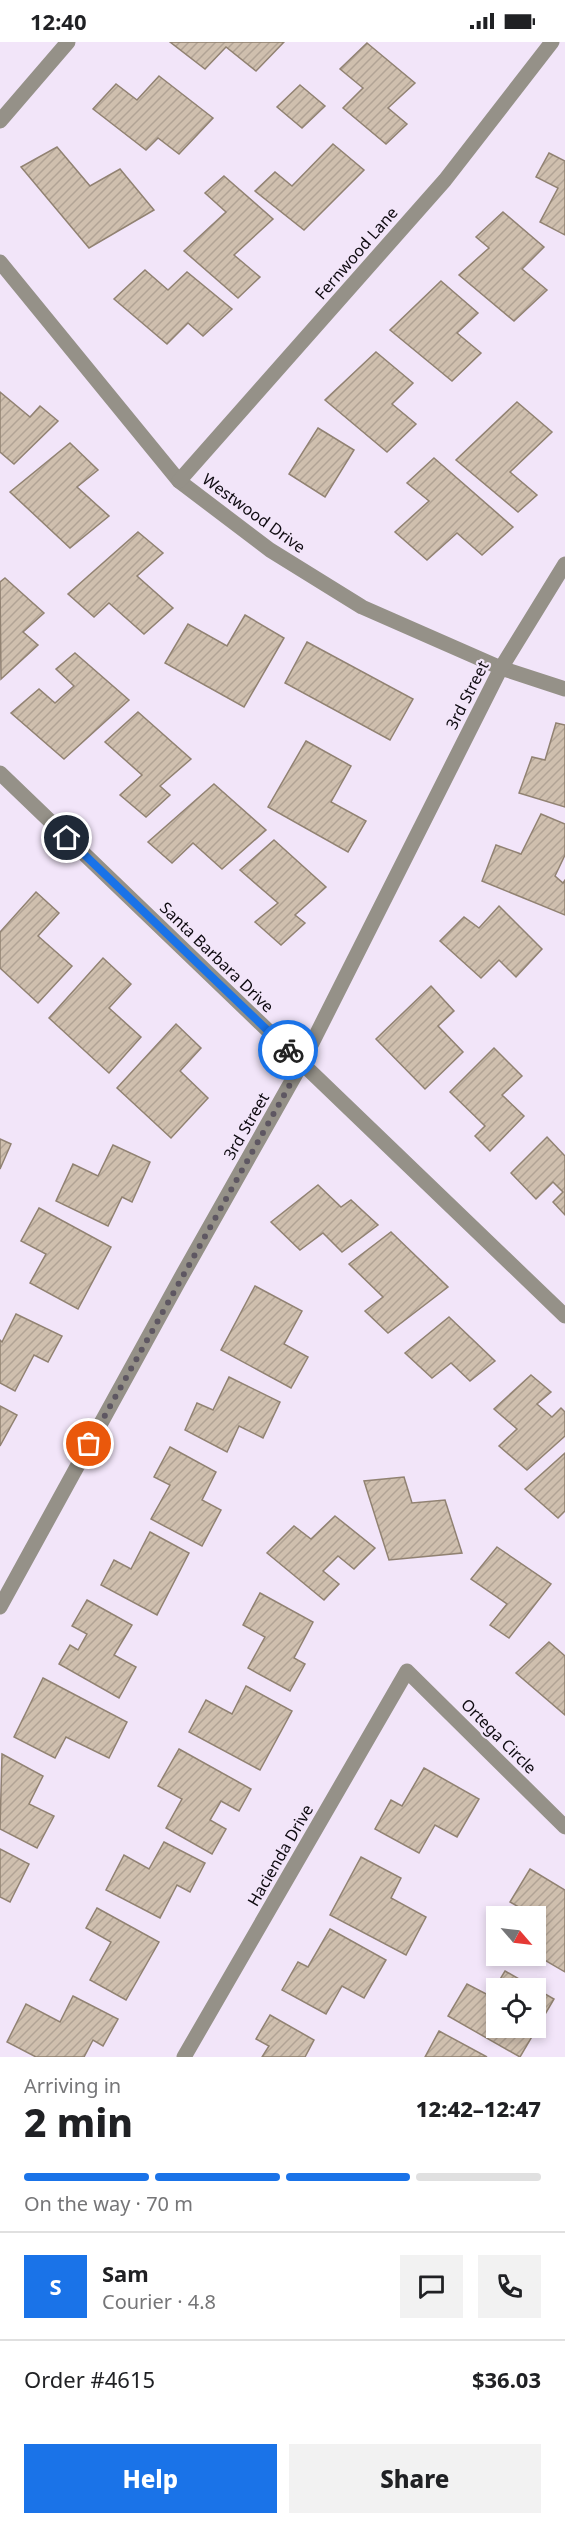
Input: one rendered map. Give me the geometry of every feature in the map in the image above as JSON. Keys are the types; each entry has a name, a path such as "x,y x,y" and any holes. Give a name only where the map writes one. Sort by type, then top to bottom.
{"street":[{"path":"0,121 68,42"},
{"name":"Fernwood Lane","path":"179,481 445,180 552,42"},
{"name":"Westwood Drive","path":"0,262 179,481 270,550 362,607 501,668 565,689"},
{"name":"3rd Street","path":"0,1607 178,1281 302,1063 501,668 565,564"},
{"name":"Santa Barbara Drive","path":"0,773 565,1316"},
{"name":"Ortega Circle","path":"407,1671 565,1827"},
{"name":"Hacienda Drive","path":"184,2057 407,1671"}],"building":[{"path":"170,42 284,42 256,71 226,47 205,69"},
{"path":"367,43 415,83 388,108 407,124 386,144 343,108 363,88 340,69"},
{"path":"159,76 213,118 179,154 158,138 146,150 93,109 116,84 137,100"},
{"path":"300,85 325,106 302,128 277,107"},
{"path":"333,144 364,170 304,230 255,191 275,172 292,186"},
{"path":"57,147 90,186 120,169 154,210 89,248 21,167"},
{"path":"549,153 565,161 565,235 540,222 558,188 536,177"},
{"path":"224,176 273,219 234,255 260,277 238,298 184,251 226,212 205,193"},
{"path":"503,212 544,247 522,269 547,290 514,321 459,275 489,248 476,237"},
{"path":"145,270 168,290 187,272 232,309 203,336 188,323 167,344 114,299"},
{"path":"441,281 478,313 457,333 481,353 452,381 390,330"},
{"path":"376,352 413,383 392,404 416,424 387,452 325,400"},
{"path":"0,392 30,417 40,406 58,421 14,464 0,452"},
{"path":"517,402 552,432 510,472 537,495 518,512 456,460"},
{"path":"318,428 354,450 325,497 289,474"},
{"path":"70,443 98,470 77,487 109,516 70,548 10,492"},
{"path":"434,458 513,527 482,555 457,533 427,560 395,532 429,501 407,483"},
{"path":"138,532 163,553 137,576 173,608 144,634 109,603 94,617 68,594"},
{"path":"5,578 44,613 23,632 38,645 1,679 0,582"},
{"path":"245,615 284,638 244,707 165,663 188,624 227,646"},
{"path":"307,642 413,699 390,740 285,683"},
{"path":"75,653 129,700 64,759 11,713 39,689 55,703 74,686 56,669"},
{"path":"138,712 191,759 160,786 170,795 146,817 120,795 142,775 105,742"},
{"path":"556,723 565,725 565,807 519,793 532,757 545,760"},
{"path":"306,741 351,766 331,802 366,821 348,852 268,807"},
{"path":"214,784 266,830 222,869 193,843 172,863 148,842"},
{"path":"541,814 565,824 565,855 555,876 563,883 565,880 565,915 482,881 496,845 521,854"},
{"path":"274,840 326,887 295,915 305,923 281,945 255,922 278,903 240,870"},
{"path":"36,892 59,913 38,936 72,966 38,1003 0,968 0,932"},
{"path":"499,906 542,949 516,977 499,960 481,978 440,941 464,917 479,928"},
{"path":"103,958 131,984 109,1008 141,1037 109,1073 49,1018"},
{"path":"431,986 454,1011 438,1026 463,1052 425,1089 376,1039"},
{"path":"176,1024 201,1048 180,1071 208,1098 171,1138 117,1088"},
{"path":"494,1048 522,1076 502,1095 524,1116 490,1151 475,1136 485,1126 450,1092"},
{"path":"547,1137 565,1156 565,1215 553,1202 563,1192 553,1182 536,1199 511,1173"},
{"path":"0,1139 11,1144 0,1169"},
{"path":"113,1145 150,1162 132,1202 122,1197 108,1226 56,1201 73,1164 98,1176"},
{"path":"318,1185 341,1207 351,1200 378,1225 342,1252 323,1233 300,1250 271,1222"},
{"path":"39,1208 111,1247 78,1309 30,1283 46,1254 21,1241"},
{"path":"391,1232 448,1287 388,1333 365,1311 383,1297 349,1264"},
{"path":"255,1286 302,1311 284,1344 308,1357 291,1388 221,1350"},
{"path":"16,1314 62,1336 48,1362 34,1355 15,1391 0,1383 0,1340 2,1342"},
{"path":"449,1317 495,1361 470,1381 451,1363 432,1378 405,1353"},
{"path":"531,1375 551,1392 537,1404 552,1417 561,1408 565,1412 565,1436 527,1470 499,1446 517,1429 494,1409"},
{"path":"229,1377 280,1402 263,1438 239,1426 227,1452 185,1430 197,1403 213,1410"},
{"path":"0,1406 17,1415 0,1446"},
{"path":"170,1447 216,1472 202,1500 221,1510 202,1546 151,1519 170,1485 154,1477"},
{"path":"565,1453 565,1511 558,1518 525,1489"},
{"path":"404,1477 412,1503 445,1500 462,1553 389,1560 364,1481"},
{"path":"335,1516 375,1548 354,1569 338,1556 323,1571 339,1584 324,1600 267,1553 294,1526 311,1539"},
{"path":"150,1532 189,1553 157,1615 101,1585 114,1560 131,1569"},
{"path":"497,1547 551,1584 509,1638 490,1625 507,1604 471,1579"},
{"path":"260,1593 313,1622 294,1658 305,1664 290,1691 248,1668 265,1637 243,1625"},
{"path":"87,1600 132,1625 114,1655 136,1667 119,1698 59,1664 70,1645 78,1650 87,1634 72,1626"},
{"path":"549,1642 565,1656 565,1715 516,1673"},
{"path":"43,1678 127,1722 109,1758 66,1737 55,1758 14,1737"},
{"path":"246,1686 292,1711 260,1770 189,1732 206,1700 232,1714"},
{"path":"179,1749 251,1789 239,1811 221,1801 210,1820 226,1829 212,1854 166,1828 182,1799 158,1786"},
{"path":"2,1754 43,1776 29,1804 54,1816 37,1848 0,1829"},
{"path":"424,1768 479,1799 457,1837 435,1825 419,1853 375,1829 391,1800 402,1806"},
{"path":"164,1842 205,1863 190,1892 177,1885 160,1918 106,1890 124,1855 149,1869"},
{"path":"0,1849 29,1864 10,1902 0,1897"},
{"path":"361,1857 401,1878 391,1898 426,1917 406,1955 330,1915"},
{"path":"530,1869 565,1890 565,1972 546,1961 546,1906 517,1906 510,1902"},
{"path":"97,1908 159,1942 126,2000 90,1980 111,1942 86,1928"},
{"path":"330,1929 386,1960 364,1998 342,1986 326,2014 282,1990 298,1962 308,1967"},
{"path":"505,1971 517,1978 501,1978"},
{"path":"467,1984 486,1994 486,2038 448,2016"},
{"path":"546,1994 554,1999 546,2013"},
{"path":"73,1996 118,2019 103,2046 93,2040 84,2057 36,2057 7,2042 26,2004 60,2022"},
{"path":"270,2015 314,2040 305,2057 262,2057 269,2046 256,2039"},
{"path":"439,2031 487,2057 425,2057"},
{"path":"487,2038 531,2038 520,2057"}],"way so far":[{"path":"89,1444 178,1281 302,1063 288,1050"}],"route":[{"path":"67,838 288,1050"}]}
